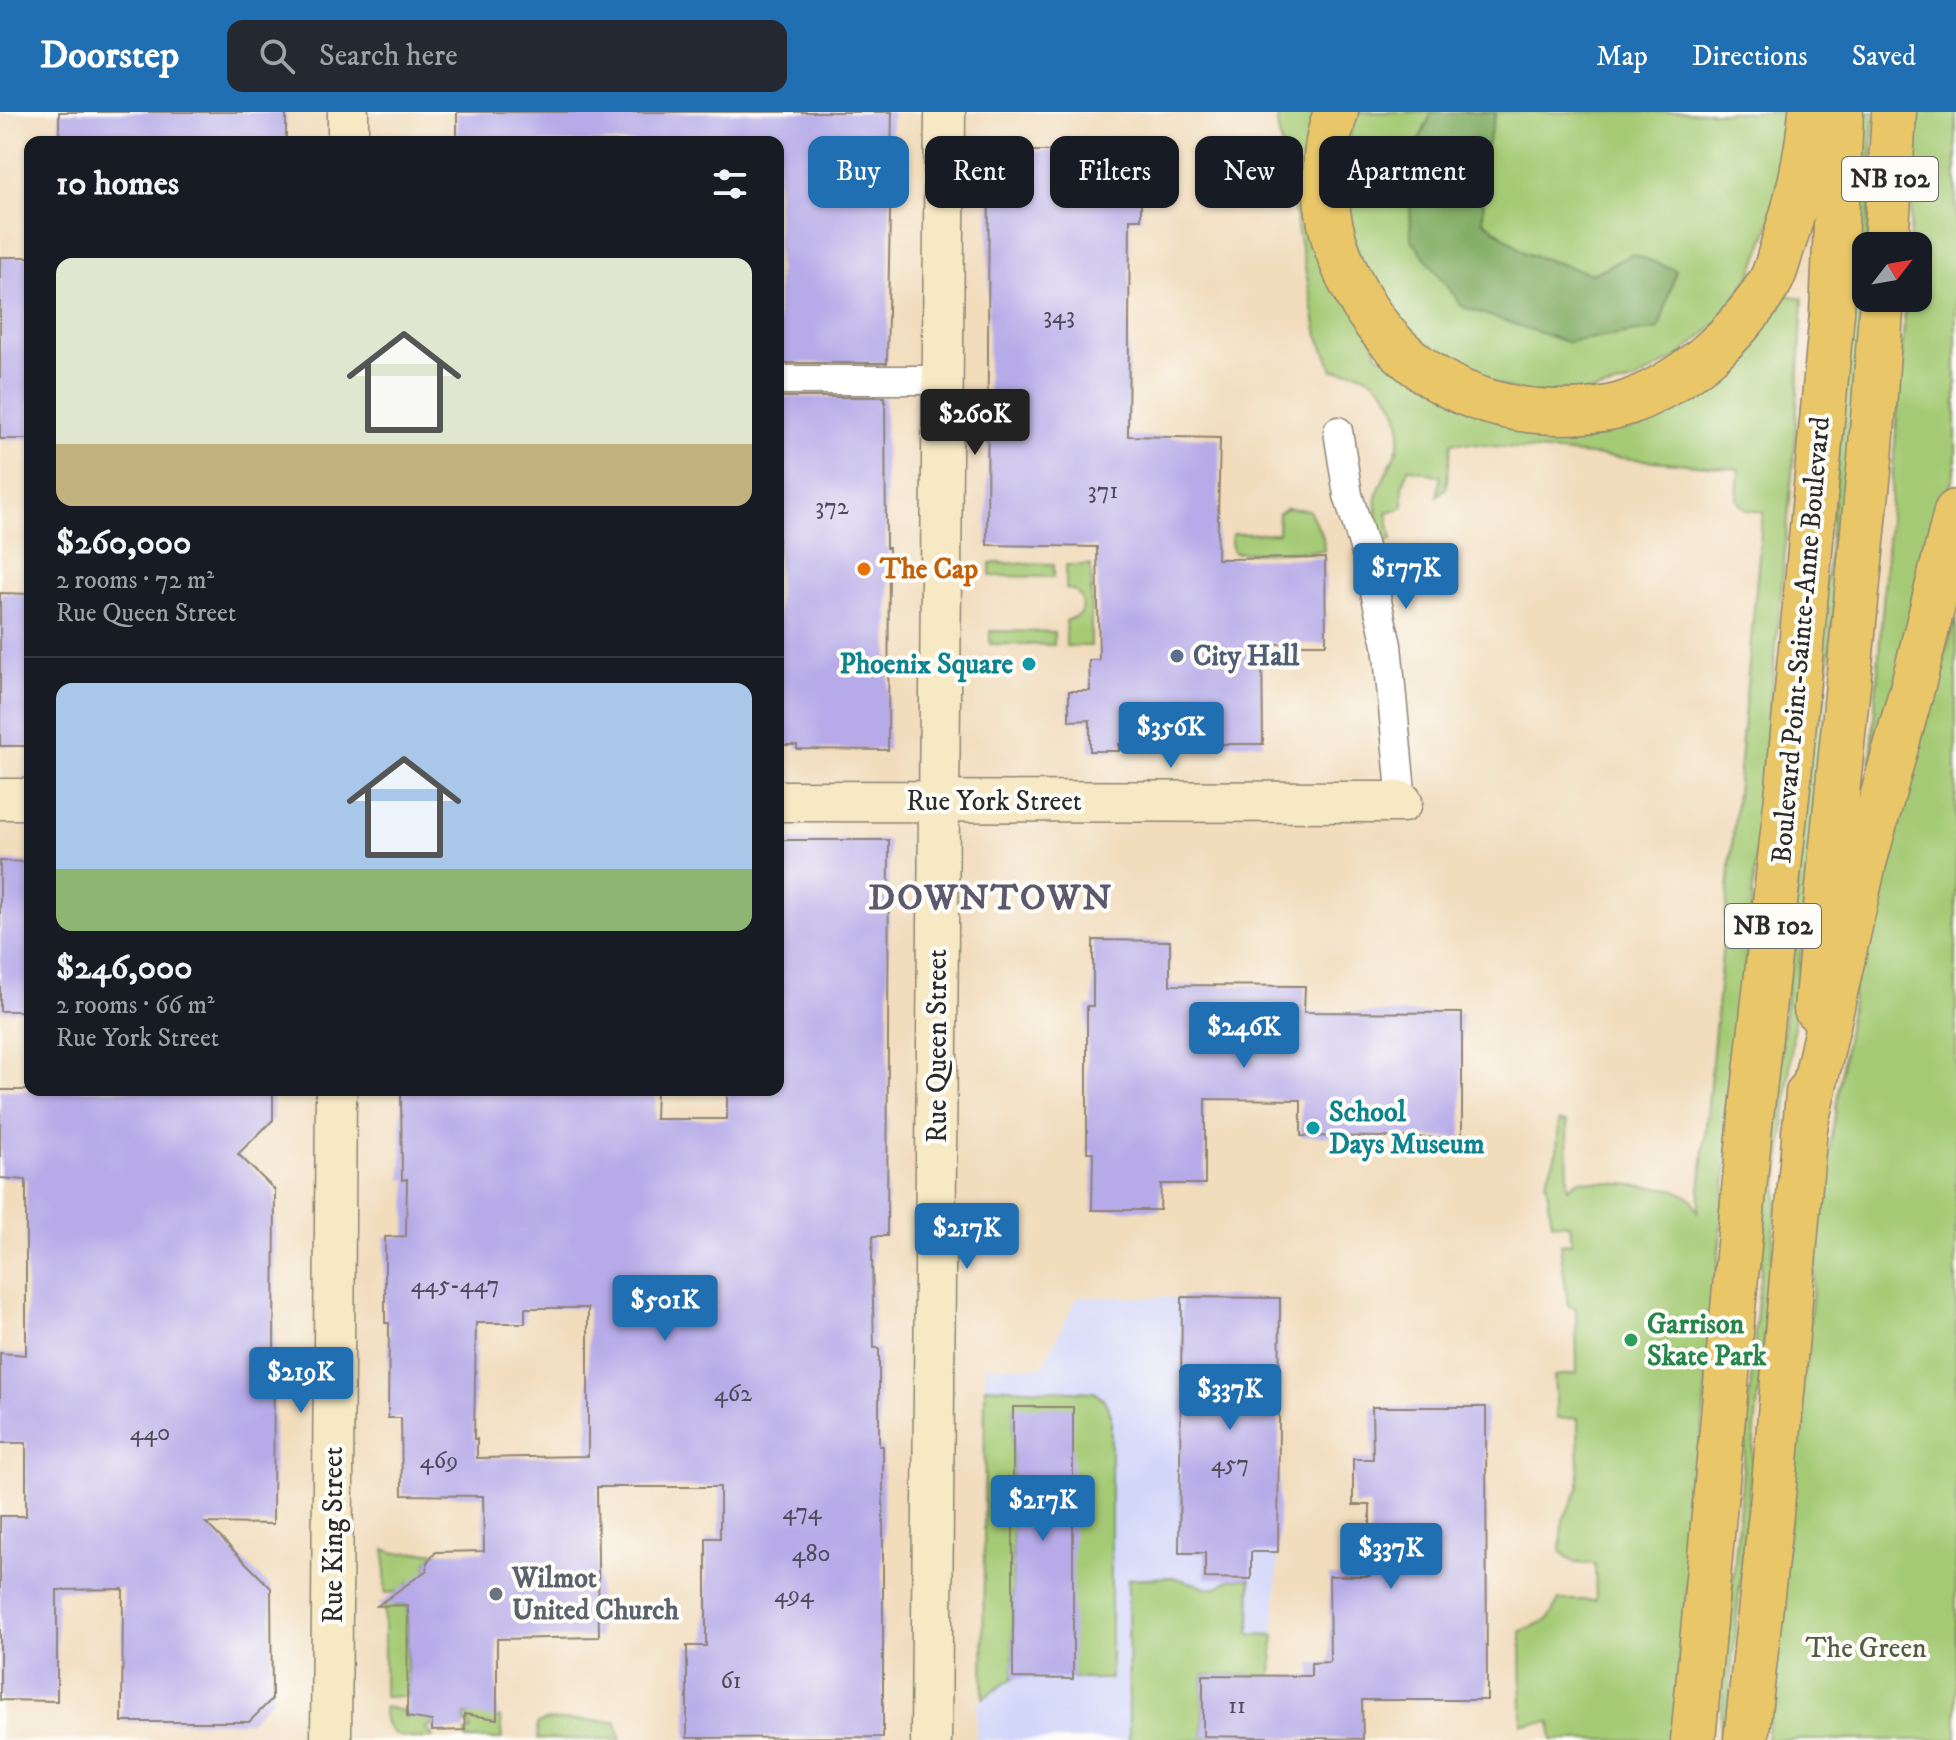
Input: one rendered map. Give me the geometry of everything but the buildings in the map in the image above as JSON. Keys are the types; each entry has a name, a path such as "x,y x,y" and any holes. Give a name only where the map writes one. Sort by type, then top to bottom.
{"main road":[{"path":"348,112 348,136"},
{"name":"Rue Queen Street","path":"931,1740 945,112"},
{"path":"1336,112 1330,127 1325,185 1331,236 1350,282 1374,321 1405,358 1437,380 1483,402 1534,412 1579,412 1628,403 1676,380 1718,345 1746,316 1771,279 1794,212 1807,160 1811,112"},
{"name":"Boulevard Point-Sainte-Anne Boulevard","path":"1693,1740 1750,1126 1788,787 1832,313 1841,112"},
{"name":"NB 102","path":"1887,232 1894,112"},
{"name":"Boulevard Point-Sainte-Anne Boulevard","path":"1746,1740 1773,1496 1804,1132 1870,460 1881,312"},
{"path":"1804,1132 1864,863 1956,512"},
{"path":"0,799 24,799"},
{"name":"Rue York Street","path":"784,801 1402,802"},
{"name":"Rue King Street","path":"331,1740 336,1096"}],"street":[{"path":"784,380 943,380"},
{"path":"1338,431 1348,495 1367,557 1387,645 1402,802"}],"shaded area":[{"path":"1077,1297 1280,1298 1278,1552 1272,1676 1203,1675 1202,1740 976,1740 977,1702 983,1698 985,1365 1042,1367"}],"green space":[{"path":"1279,112 1320,112 1326,136 1319,136 1319,208 1343,208 1377,355 1595,427 1780,294 1803,298 1795,444 1673,1740 1552,1740 1551,1722 1522,1724 1521,1631 1548,1620 1559,1600 1596,1600 1595,1564 1575,1563 1561,1552 1563,1520 1579,1487 1578,1418 1557,1419 1554,1376 1577,1373 1576,1308 1568,1306 1560,1244 1572,1243 1570,1224 1552,1223 1546,1181 1557,1151 1559,1121 1567,1122 1568,1188 1579,1180 1674,1189 1692,1199 1698,1213 1763,512 1746,510 1737,501 1739,469 1452,442 1446,488 1437,496 1441,476 1408,468 1403,486 1403,508 1387,512 1392,539 1382,542 1377,499 1397,448 1399,420 1391,399 1368,376 1333,370 1318,335 1293,208 1303,208 1303,136 1279,136"},
{"path":"1353,112 1432,112 1421,136 1350,136"},
{"path":"1432,112 1496,112 1489,136 1421,136"},
{"path":"1496,112 1798,112 1790,169 1752,273 1721,320 1679,356 1633,382 1581,394 1525,394 1446,366 1377,299 1342,209 1449,208 1567,342 1633,254 1592,274 1525,253 1483,220 1483,208 1494,208 1494,136 1489,136"},
{"path":"1863,112 1874,112 1868,232 1857,232"},
{"path":"1918,112 1956,112 1956,465 1878,761 1871,761 1905,312 1932,312 1932,232 1910,232"},
{"path":"1410,208 1483,208 1483,220 1525,253 1592,274 1633,254 1676,270 1659,329 1567,342 1463,307 1411,239"},
{"path":"1852,311 1863,312 1725,1740 1719,1740 1768,1187"},
{"path":"1286,508 1309,510 1323,537 1324,551 1234,553 1232,534 1278,533 1279,513"},
{"path":"990,563 1054,564 1054,577 990,576"},
{"path":"1066,565 1091,565 1091,646 1066,646 1066,621 1081,614 1082,605 1078,594 1066,589"},
{"name":"The Green","path":"1956,617 1956,1740 1767,1740 1821,1208 1861,940"},
{"path":"990,631 1054,632 1054,645 990,644"},
{"path":"985,1387 1094,1392 1104,1400 1111,1414 1111,1679 1073,1679 1013,1407 1013,1678 983,1698"},
{"path":"385,1549 396,1553 437,1552 427,1562 427,1585 409,1583 406,1585 408,1591 385,1593"},
{"path":"1172,1577 1214,1589 1231,1579 1251,1579 1250,1634 1274,1635 1272,1676 1203,1675 1203,1736 1271,1737 1272,1740 1129,1740 1128,1579"},
{"path":"395,1602 395,1606 407,1605 407,1696 384,1697 384,1603"},
{"path":"384,1707 403,1711 406,1717 432,1715 432,1725 426,1728 429,1734 433,1733 433,1738 405,1737 392,1732 387,1726"},
{"path":"465,1715 500,1717 502,1739 466,1739 465,1733 471,1730 469,1724 465,1724"},
{"path":"549,1720 616,1721 621,1740 538,1739 537,1724"}],"place":[{"name":"The Cap","path":"864,569"},
{"name":"City Hall","path":"1177,656"},
{"name":"Phoenix Square","path":"1029,664"},
{"name":"School Days Museum","path":"1313,1128"},
{"name":"Garrison Skate Park","path":"1631,1340"},
{"name":"Wilmot United Church","path":"496,1594"}],"district":[{"name":"DOWNTOWN","path":"991,898"}]}
